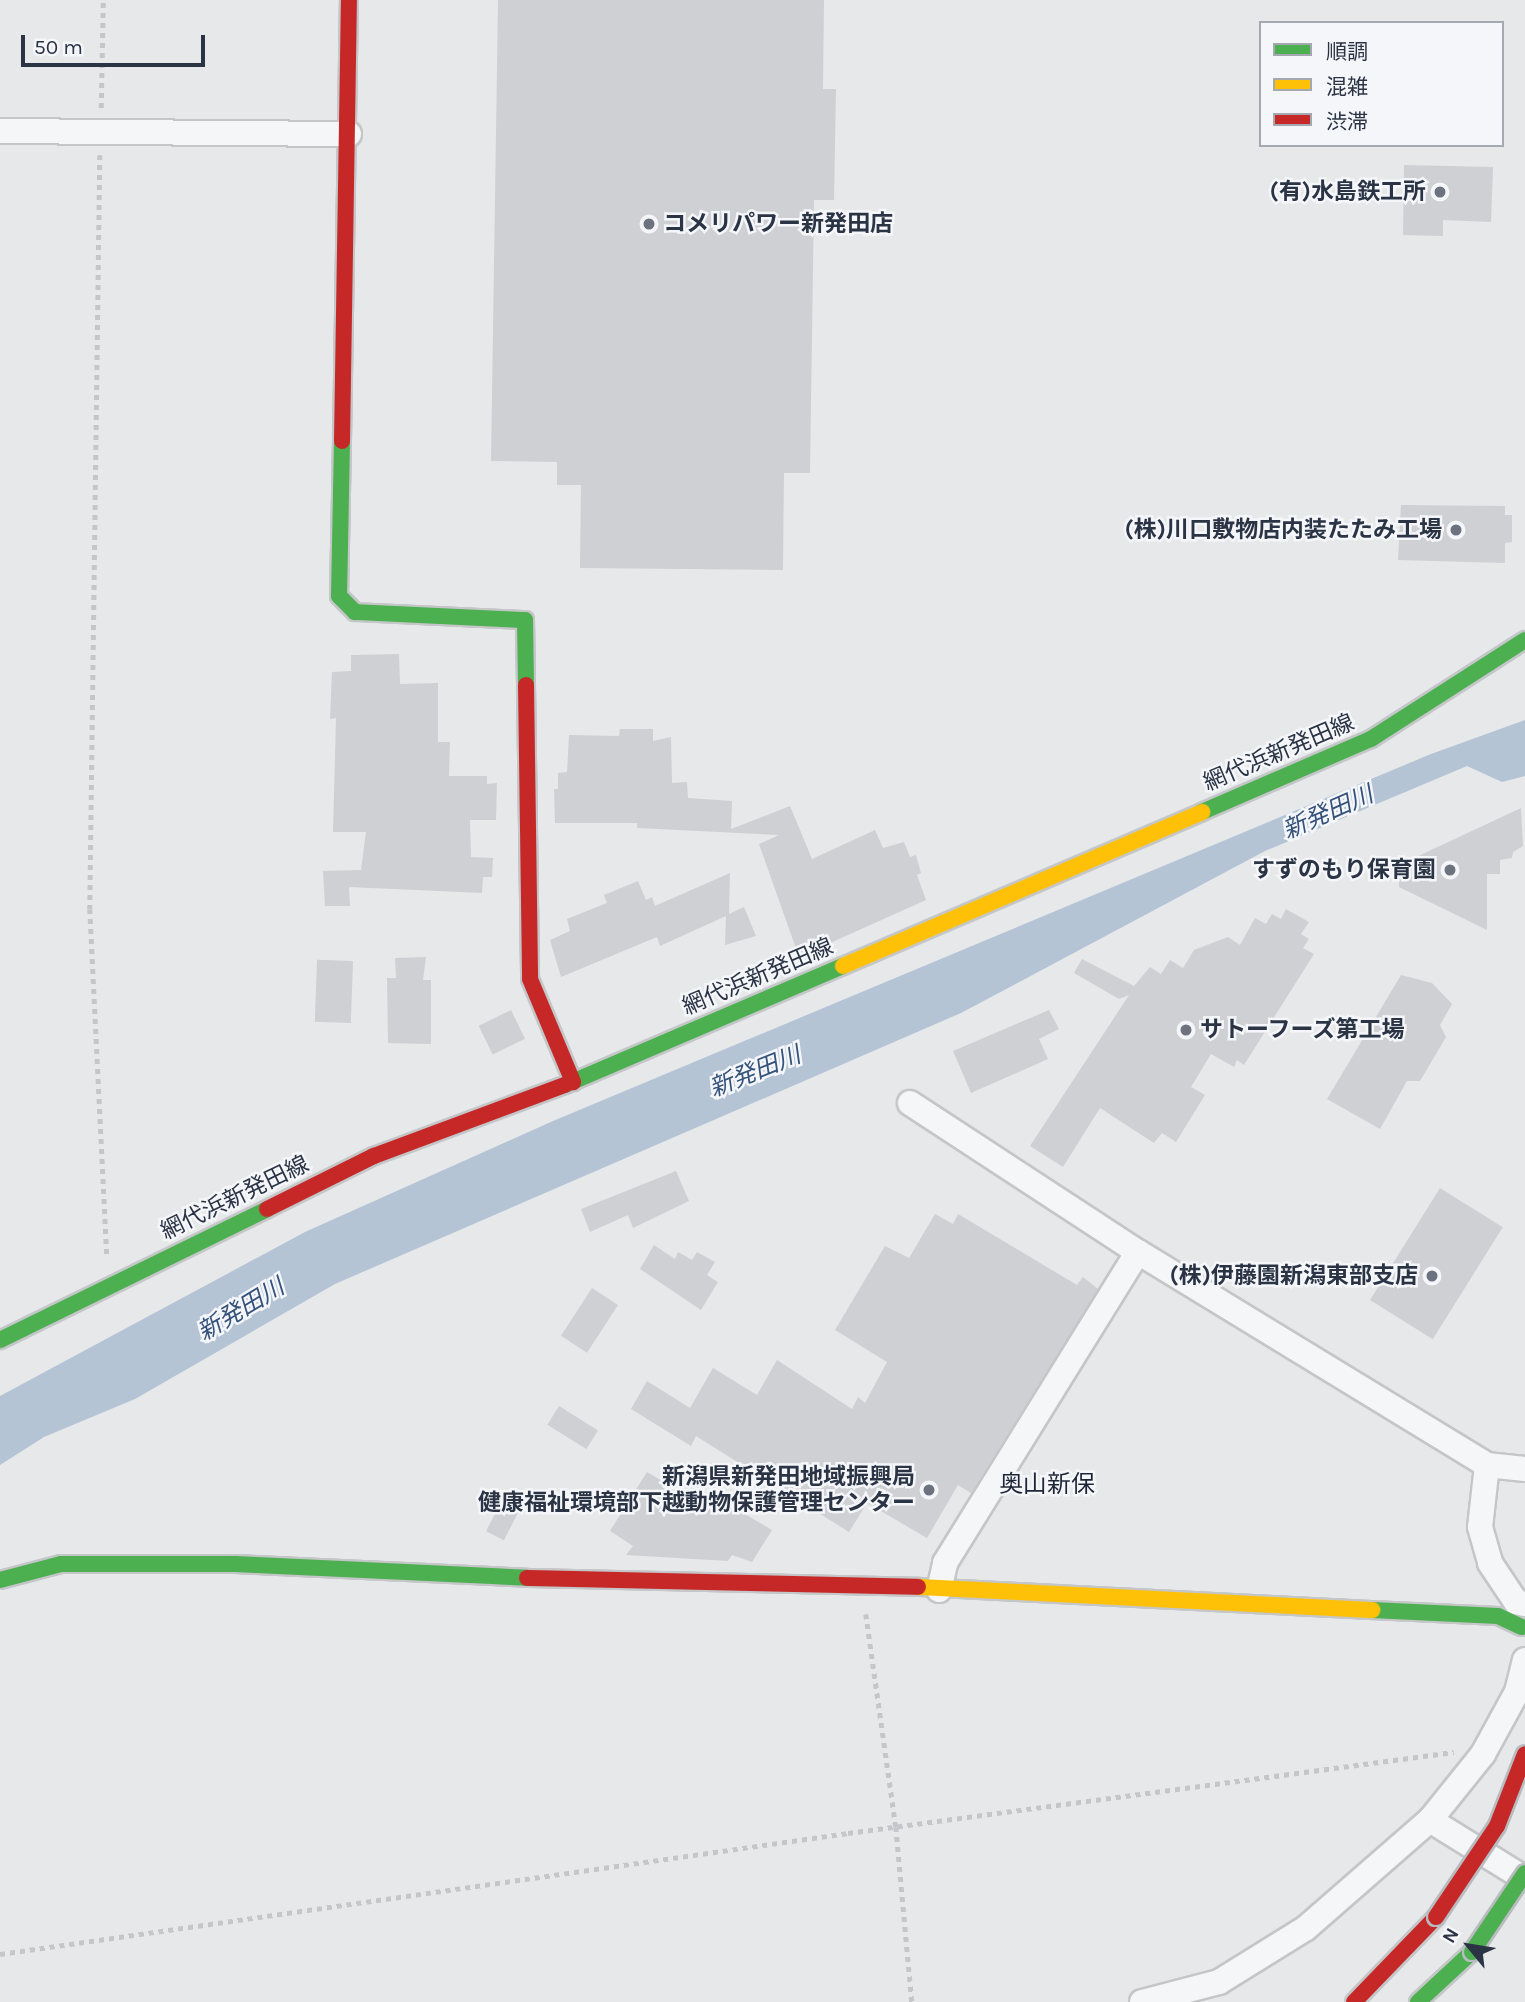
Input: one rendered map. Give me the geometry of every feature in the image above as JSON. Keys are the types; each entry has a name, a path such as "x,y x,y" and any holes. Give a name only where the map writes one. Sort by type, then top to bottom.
{"main road":[{"path":"349,0 349,134 339,596 355,612 525,620 530,979 573,1082"},
{"name":"網代浜新発田線","path":"0,1340 108,1284 374,1156 573,1082 1371,738 1525,640"},
{"path":"0,1580 13,1573 61,1564 235,1564 435,1576 862,1584 1522,1618"},
{"path":"1354,2002 1436,1917 1497,1826 1525,1754"},
{"path":"1418,2002 1472,1952 1525,1873"}],"street":[{"path":"0,131 349,134"},
{"path":"910,1103 1138,1252 1487,1465 1525,1469"},
{"path":"939,1590 945,1563 1138,1252"},
{"path":"1487,1465 1480,1527 1490,1563 1522,1618"},
{"path":"1142,2002 1219,1982 1306,1928 1430,1820 1483,1754 1517,1692 1525,1660"},
{"path":"1430,1820 1525,1879"}],"path":[{"path":"103,0 90,909 108,1284"},
{"path":"862,1584 896,1828 912,2002"},
{"path":"0,1954 1439,1751 1483,1754"}],"water":[{"name":"新発田川","path":"1525,720 1525,776 1502,782 1467,766 1265,851 961,1013 335,1284 135,1399 44,1437 0,1465 0,1396 305,1232 553,1121 1431,754"}],"building":[{"path":"498,0 824,0 823,89 836,89 834,200 814,200 810,473 784,473 783,570 580,568 581,485 557,485 557,462 491,461"},
{"name":"(有)水島鉄工所","path":"1404,165 1493,167 1491,222 1443,220 1443,236 1403,235"},
{"name":"(株)川口敷物店内装たたみ工場","path":"1401,505 1505,506 1505,515 1512,515 1512,542 1505,543 1505,563 1398,560"},
{"path":"399,654 400,684 438,683 438,742 450,742 449,776 487,776 487,784 497,783 496,820 470,820 471,857 493,858 492,877 483,877 482,893 349,887 350,906 325,906 323,871 361,870 366,832 333,832 336,718 330,719 332,672 351,671 351,655"},
{"path":"620,729 653,729 653,741 671,737 672,783 687,782 688,798 732,801 731,829 790,806 812,859 875,830 883,848 904,842 910,857 916,855 921,873 917,875 926,900 799,957 759,844 779,835 637,828 637,823 555,823 554,789 558,789 558,773 567,772 569,735 619,736"},
{"name":"すずのもり保育園","path":"1521,808 1523,846 1513,852 1512,858 1500,860 1500,874 1487,874 1487,930 1399,887 1399,865"},
{"path":"730,873 729,914 744,907 756,936 725,945 726,916 660,946 657,937 561,977 550,940 570,931 567,919 607,903 604,895 638,881 646,900 652,897 655,906"},
{"name":"サトーフーズ第工場","path":"1286,909 1309,922 1301,934 1309,939 1303,948 1314,954 1244,1065 1237,1060 1234,1067 1211,1054 1191,1087 1205,1095 1176,1142 1162,1133 1154,1143 1100,1108 1063,1167 1030,1146 1129,995 1119,999 1074,973 1082,959 1134,986 1150,967 1161,974 1170,960 1183,968 1194,950 1228,937 1240,945 1255,918 1266,924 1272,914 1281,919"},
{"path":"426,957 423,980 431,980 431,1044 388,1043 387,978 396,978 395,958"},
{"path":"317,960 353,961 351,1023 315,1022"},
{"path":"1401,975 1432,983 1452,1004 1440,1025 1446,1037 1420,1081 1407,1081 1380,1129 1327,1099"},
{"path":"511,1010 525,1039 493,1055 479,1026"},
{"path":"1049,1010 1059,1029 1039,1039 1048,1059 971,1093 953,1051"},
{"path":"676,1171 689,1201 633,1228 628,1215 590,1232 581,1209"},
{"name":"(株)伊藤園新潟東部支店","path":"1440,1188 1503,1227 1433,1339 1370,1300"},
{"path":"935,1214 953,1224 958,1214 1077,1285 1083,1277 1098,1289 971,1493 958,1485 927,1538 867,1503 849,1532 696,1436 691,1446 631,1409 647,1381 690,1408 713,1368 757,1395 777,1360 852,1409 858,1397 865,1403 887,1362 835,1330 885,1246 909,1258"},
{"path":"654,1245 675,1259 678,1252 692,1260 697,1252 715,1262 707,1275 718,1282 701,1310 640,1269"},
{"path":"592,1288 618,1305 587,1353 561,1336"},
{"path":"559,1406 598,1430 586,1449 547,1425"},
{"path":"647,1472 718,1514 725,1502 772,1530 752,1562 732,1555 728,1561 626,1555 633,1546 610,1531"},
{"path":"502,1500 520,1509 504,1540 486,1531"}],"traffic: fast":[{"path":"342,441 339,596 355,612 525,620 526,685"},
{"path":"1202,812 1371,739 1525,640"},
{"path":"565,1085 843,966"},
{"path":"0,1340 267,1209"},
{"path":"0,1580 61,1564 235,1564 527,1578"},
{"path":"1372,1610 1498,1616 1522,1627"},
{"path":"1472,1952 1525,1873"},
{"path":"1418,2002 1472,1952"}],"traffic: slow":[{"path":"843,966 1202,812"},
{"path":"918,1587 1372,1610"}],"traffic: jam":[{"path":"342,441 349,0"},
{"path":"526,685 530,979 573,1082"},
{"path":"267,1209 374,1156 565,1085"},
{"path":"527,1578 918,1587"},
{"path":"1436,1917 1497,1826 1525,1754"},
{"path":"1354,2002 1436,1917"}],"place":[{"name":"(有)水島鉄工所","path":"1440,192"},
{"name":"コメリパワー新発田店","path":"649,224"},
{"name":"(株)川口敷物店内装たたみ工場","path":"1456,530"},
{"name":"すずのもり保育園","path":"1450,870"},
{"name":"サトーフーズ第工場","path":"1186,1030"},
{"name":"(株)伊藤園新潟東部支店","path":"1432,1276"},
{"name":"新潟県新発田地域振興局 健康福祉環境部下越動物保護管理センター","path":"929,1490"}],"district":[{"name":"奥山新保","path":"1047,1485"}]}
